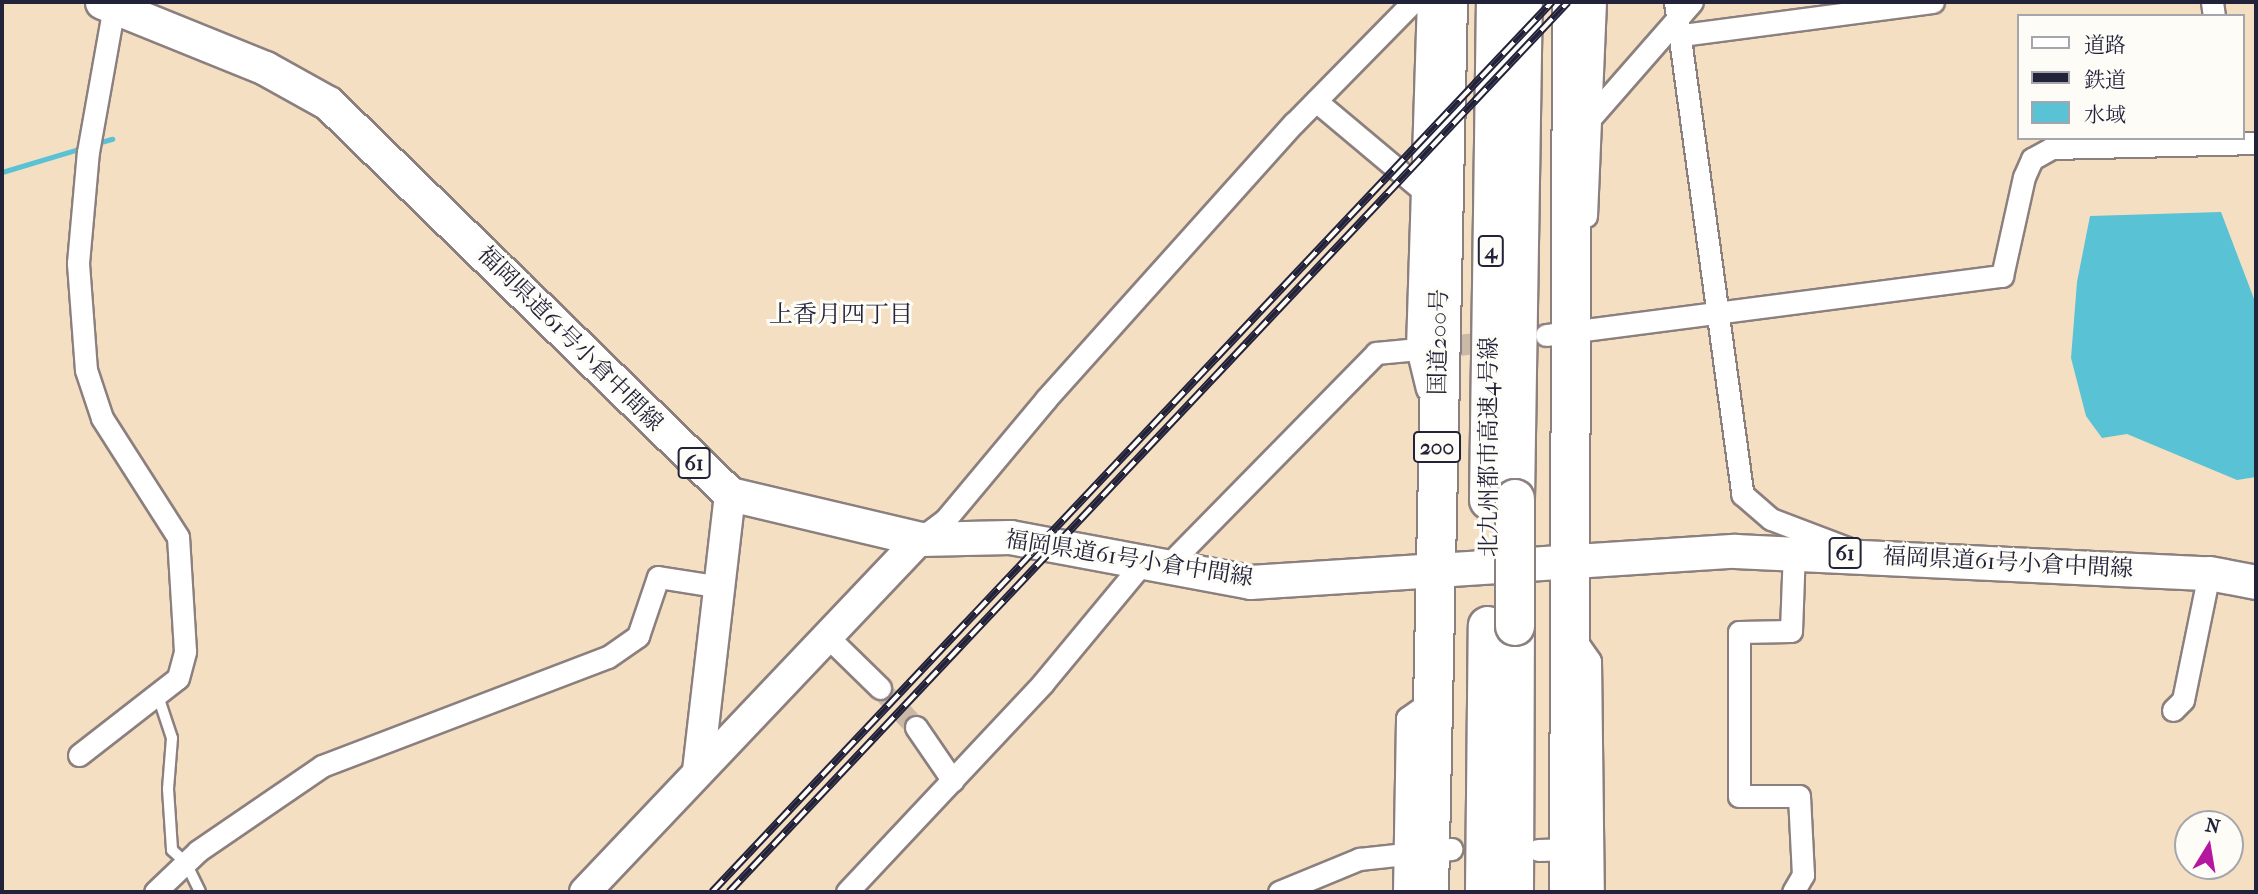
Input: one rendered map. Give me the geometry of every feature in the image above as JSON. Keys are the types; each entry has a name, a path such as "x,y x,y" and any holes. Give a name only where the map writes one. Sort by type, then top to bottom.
{"highway":[{"name":"国道200号","path":"1429,892 1438,347 1448,2"},
{"name":"北九州都市高速4号線","path":"1496,2 1501,626 1507,891"},
{"name":"北九州都市高速4号線","path":"1502,499 1523,2"},
{"path":"1569,892 1568,558 1558,333 1570,240 1572,2"}],"main road":[{"name":"福岡県道61号小倉中間線","path":"108,4 265,68 328,103 730,494 920,539 1010,537 1156,562 1250,582 1568,558 1794,551 2208,573 2256,582"}],"street":[{"path":"585,892 698,771 830,639 920,539 945,520 1046,399 1316,101 1413,2"},
{"path":"847,892 1156,562 1376,353 1438,347 1421,189 1428,2"},
{"path":"1570,240 1590,210 1594,2"},
{"path":"1593,115 1692,2"},
{"path":"1678,19 1933,2"},
{"path":"79,755 178,678 185,651 178,537 102,418 86,370 78,263 88,152 108,4"},
{"path":"1678,19 1720,311 1742,494 1771,519 1868,556"},
{"path":"1316,101 1421,189"},
{"path":"1558,333 2002,276 2024,177 2032,159 2052,148 2230,141 2256,143"},
{"path":"698,771 722,587 730,494"},
{"path":"1793,892 1803,875 1799,796 1739,796 1739,632 1791,631 1794,551"},
{"path":"2173,710 2183,700 2208,573"},
{"path":"155,892 186,863 322,766 608,657 638,636 658,578 722,587"},
{"path":"830,639 880,688"},
{"path":"916,727 953,781"},
{"path":"1567,850 1593,892"},
{"path":"1279,892 1359,859 1428,851"},
{"path":"1404,892 1428,851"}],"lane":[{"path":"158,696 172,738 169,789 173,850 186,863 200,892"}],"water":[{"path":"2221,212 2256,304 2256,477 2237,480 2127,434 2102,438 2086,416 2071,358 2077,282 2090,216"}],"waterway":[{"path":"94,144 112,139"},
{"path":"2,172 82,148"}],"tunnel":[{"path":"1459,345 1499,340"},
{"path":"880,688 916,727"}],"railway":[{"path":"712,892 1552,2"},
{"path":"729,892 1568,2"}],"district":[{"name":"上香月四丁目","path":"841,315"}]}
